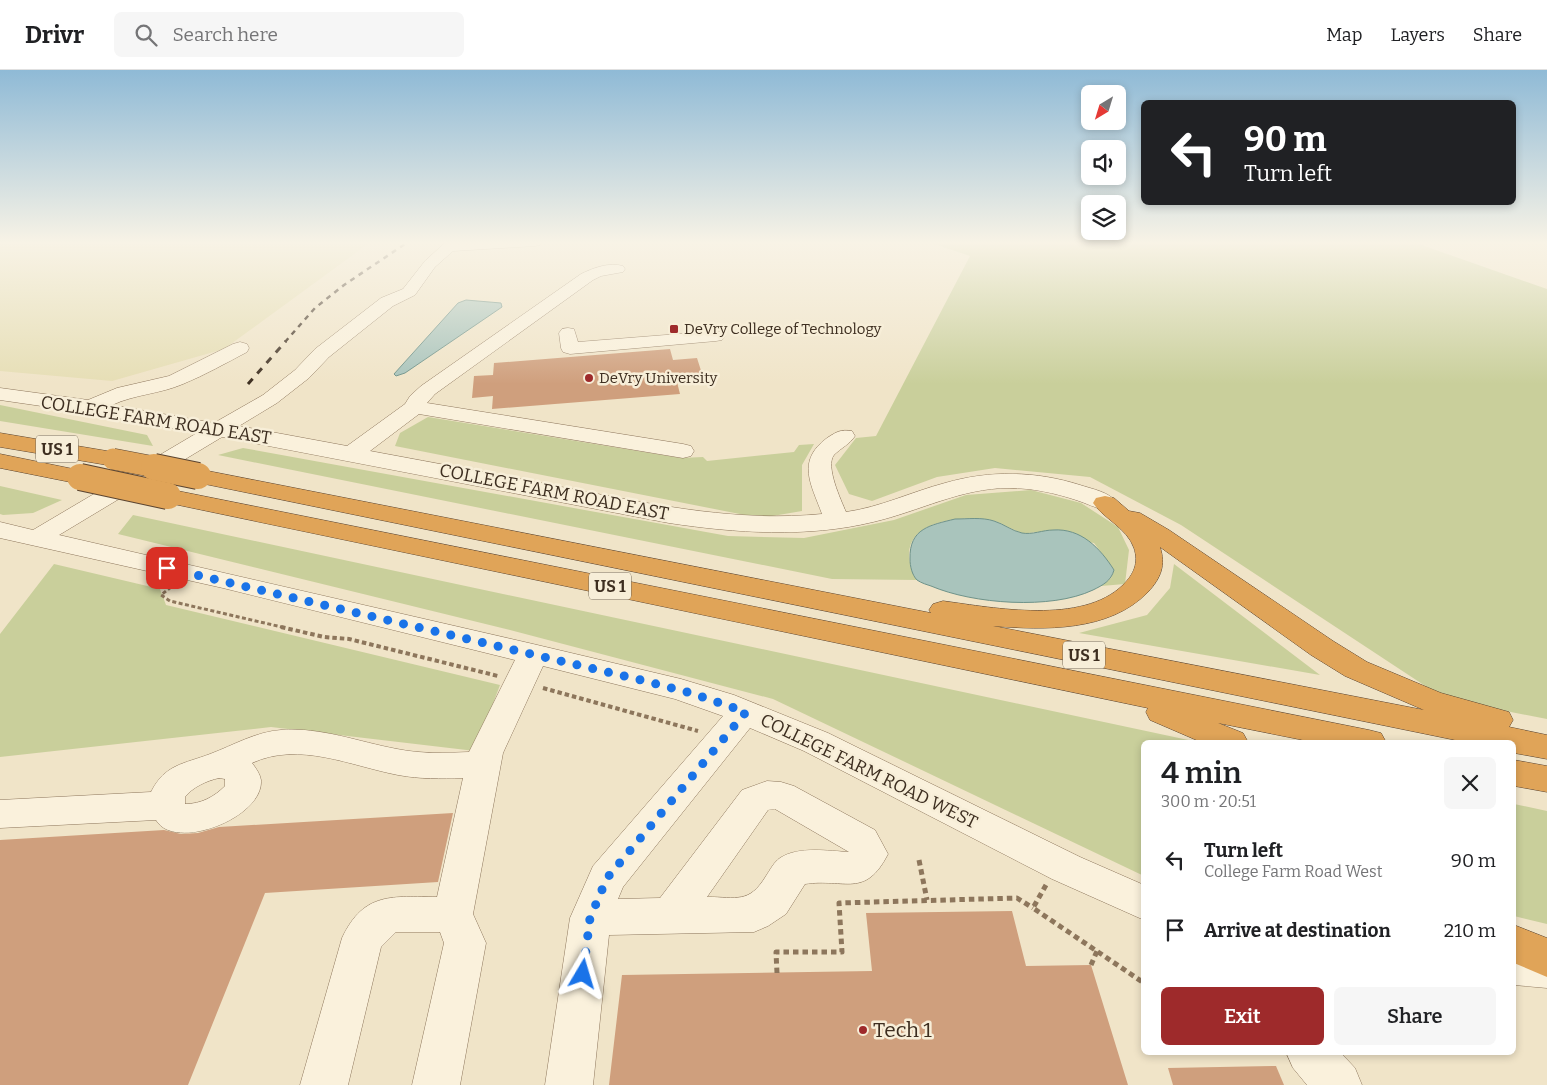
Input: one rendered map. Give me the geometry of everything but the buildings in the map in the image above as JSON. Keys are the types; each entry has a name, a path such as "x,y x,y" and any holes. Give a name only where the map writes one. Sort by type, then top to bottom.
{"highway":[{"name":"US 1","path":"0,440 113,459 1512,740"},
{"name":"US 1","path":"0,461 1359,740"},
{"path":"621,562 786,582 945,610 1060,619 1092,613 1118,603 1136,590 1148,575 1149,553 1142,537 1105,503"},
{"path":"1105,503 1160,535 1322,648 1356,669 1430,700 1547,734"},
{"path":"1051,677 1146,705 1226,740"},
{"name":"US 1","path":"1516,741 1547,747"},
{"path":"1516,772 1547,779"},
{"path":"1516,789 1547,792"},
{"path":"1516,943 1547,958"}],"street":[{"path":"302,374 322,353 387,302 411,289"},
{"path":"352,454 415,406 417,400 428,390 570,289"},
{"path":"36,538 270,399 302,374 384,327 410,302 409,292"},
{"path":"568,333 570,348 648,334 716,336"},
{"path":"90,407 124,392 157,386 176,380 240,348"},
{"name":"COLLEGE FARM ROAD EAST","path":"0,394 90,407 715,522 776,526 837,521 881,512 954,488 993,481 1023,481 1051,485 1079,492 1105,503"},
{"path":"415,406 683,451"},
{"path":"837,521 821,475 820,462 824,453 844,436"},
{"name":"COLLEGE FARM ROAD WEST","path":"0,530 233,582 681,690 746,712 816,742 1066,868 1122,895 1141,902"},
{"path":"436,1085 465,943 453,914 486,753 533,654"},
{"path":"569,1085 590,918 607,878 746,712"},
{"path":"0,814 167,805 168,797 173,787 182,779 207,767 219,765 260,746 286,741 332,745 377,758 416,765 484,765"},
{"path":"590,918 754,914 772,902 786,878 794,869 810,867 855,868 864,862 869,854 862,841 781,796 767,795 755,800 670,915"},
{"path":"324,1085 363,938 386,915 453,914"},
{"path":"1516,966 1547,969"},
{"path":"1312,1055 1338,1085"}],"path":[{"path":"919,860 927,900"},
{"path":"1033,908 1048,882 1057,886"},
{"path":"778,973 776,952 842,952 839,903 1017,898 1141,981"},
{"path":"1091,965 1097,951"}],"shaded area":[{"path":"0,289 306,289 224,349 112,381 0,371"}],"green space":[{"path":"953,289 1547,289 1547,719 1445,699 1181,525 1090,477 995,468 937,477 872,501 849,494 835,465 856,438 876,436"},
{"path":"0,405 147,435 153,446 0,421"},
{"path":"428,417 681,458 703,457 707,461 794,452 799,445 814,444 802,465 802,511 760,518 395,446 400,433"},
{"path":"243,448 728,536 804,538 894,520 966,495 1031,490 1081,503 1118,527 1129,550 1125,584 1101,586 1111,578 1114,570 1094,543 1059,535 1037,532 1022,533 999,522 990,520 957,519 941,522 927,528 916,536 910,547 910,562 917,580 832,579 218,455"},
{"path":"0,486 62,500 33,513 3,515 0,514"},
{"path":"133,515 1188,740 1141,740 1141,875 773,699 510,630 118,534"},
{"path":"54,564 160,589 166,605 500,685 475,751 271,727 0,757 0,634"},
{"path":"1174,564 1320,675 1079,633 1147,615 1170,588"},
{"path":"1516,804 1547,811 1547,924 1516,916"}],"water":[{"path":"466,300 501,303 502,307 405,373 396,376 394,374 458,303"},
{"path":"955,519 989,520 998,522 1018,532 1026,533 1053,530 1072,532 1096,547 1114,570 1113,574 1109,580 1093,590 1076,596 1034,602 1012,602 968,597 924,584 914,576 910,565 913,541 917,534 930,526"}],"railway":[{"path":"285,342 315,308 338,289"},
{"path":"248,384 286,341"}],"place":[{"name":"DeVry College of Technology","path":"674,329"},
{"name":"DeVry University","path":"589,378"},
{"name":"Tech 1","path":"863,1030"}],"route":[{"path":"167,568 641,680 724,703 746,712 607,878 590,918 583,974"}]}
